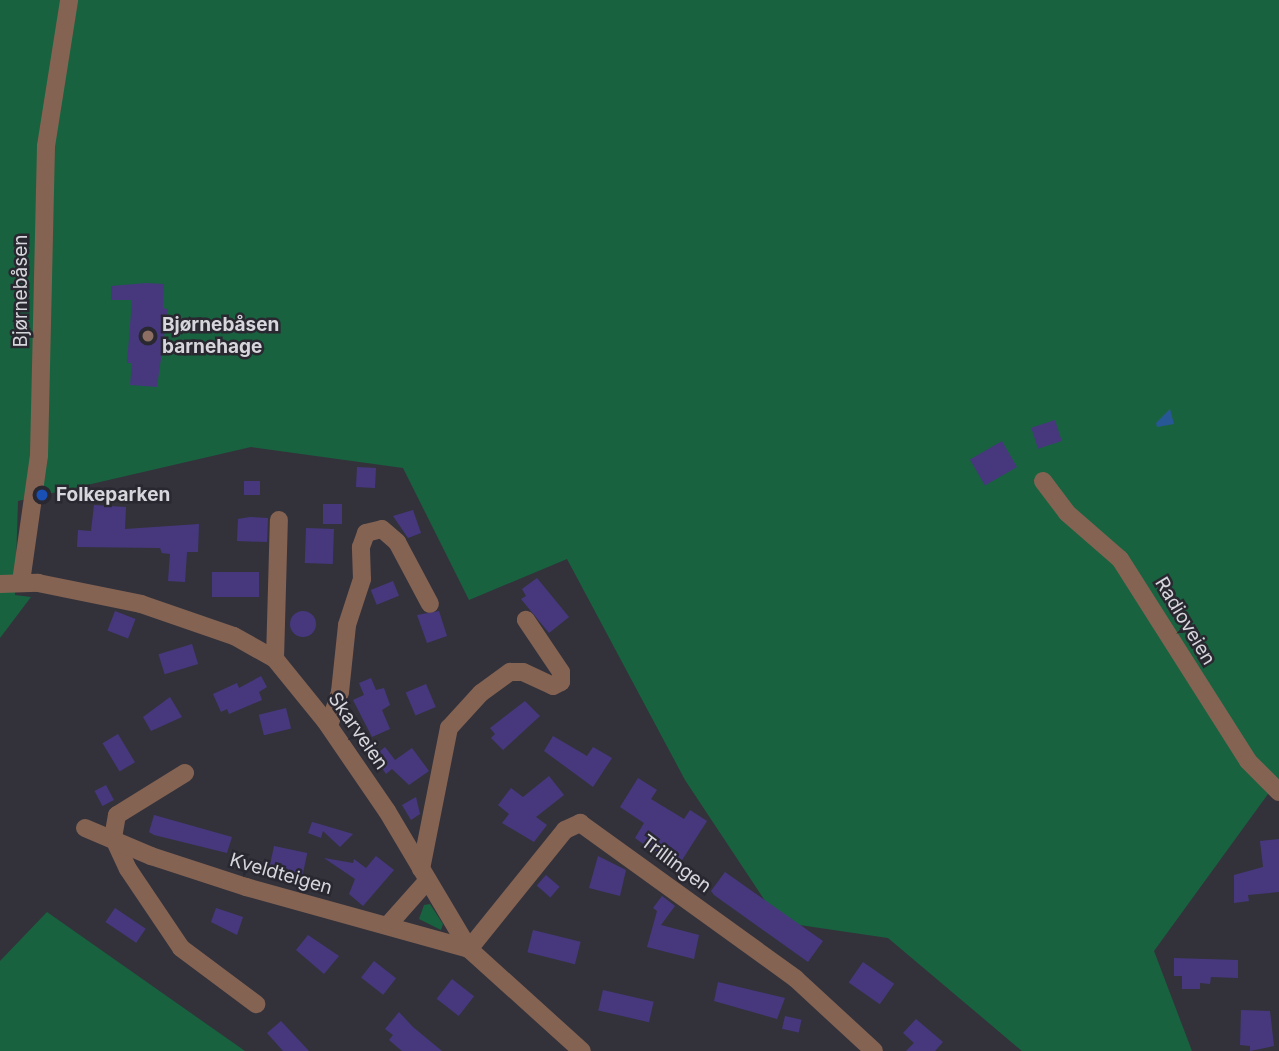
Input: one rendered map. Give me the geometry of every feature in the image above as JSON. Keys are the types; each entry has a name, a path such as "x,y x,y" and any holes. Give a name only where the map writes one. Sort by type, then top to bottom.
{"street":[{"name":"Bjørnebåsen","path":"21,582 39,455 46,146 69,0"},
{"name":"Radioveien","path":"1043,481 1067,513 1120,559 1248,761 1279,792"},
{"path":"275,659 279,520"},
{"path":"329,726 340,692 347,625 362,579 361,547 366,533 382,529 397,542 430,604"},
{"name":"Skarveien","path":"0,584 21,582 141,604 234,636 275,659 329,726 469,949 582,1051"},
{"path":"388,925 425,875 449,728 481,693 510,672 523,672 553,686 561,681 561,672 526,620"},
{"path":"185,773 117,815 113,837 128,869 181,948 256,1004"},
{"name":"Trillingen","path":"469,949 565,830 580,823 796,979 874,1051"},
{"name":"Kveldteigen","path":"85,828 113,837 151,856 222,879 469,949"}],"green space":[{"path":"0,0 1279,0 1279,798 1268,794 1154,951 1192,1051 1022,1051 888,938 779,922 685,780 567,559 469,600 403,468 251,447 18,501 15,595 31,597 0,638"},
{"path":"430,904 443,924 441,930 419,919 424,905"},
{"path":"47,912 245,1051 0,1051 0,961"}],"water":[{"path":"1170,409 1174,424 1157,427 1156,423"}],"building":[{"path":"164,284 163,308 168,309 157,387 130,385 132,363 127,363 132,300 111,300 111,286"},
{"path":"1055,420 1062,441 1038,449 1031,428"},
{"path":"1002,441 1017,467 985,485 970,460"},
{"path":"357,467 376,468 375,488 356,487"},
{"path":"244,481 260,481 260,495 244,495"},
{"path":"323,504 342,504 342,524 323,524"},
{"path":"94,505 126,507 125,529 199,524 198,552 187,552 185,582 168,581 170,554 162,553 160,548 77,547 78,530 91,531"},
{"path":"413,510 421,533 408,538 393,516"},
{"path":"268,518 267,542 237,541 238,519"},
{"path":"306,528 334,529 333,564 305,563"},
{"path":"212,572 259,572 259,597 212,597"},
{"path":"537,578 569,617 549,633 521,599 526,596 522,589"},
{"path":"393,581 399,596 377,605 371,590"},
{"path":"115,611 136,619 128,638 107,631"},
{"path":"303,611 312,615 316,624 312,633 303,637 294,633 290,624 294,615"},
{"path":"439,611 447,636 427,643 417,615"},
{"path":"192,644 198,664 165,674 159,654"},
{"path":"261,676 267,687 259,692 262,700 229,714 227,709 221,712 213,694 237,683 239,688"},
{"path":"371,678 376,690 384,688 390,705 382,710 390,729 372,737 353,700 364,695 359,683"},
{"path":"426,684 436,707 416,716 406,693"},
{"path":"170,697 182,717 151,731 143,717"},
{"path":"525,701 540,716 503,750 491,738 495,734 490,728"},
{"path":"286,708 291,728 264,735 259,715"},
{"path":"118,734 135,762 120,772 103,743"},
{"path":"553,736 587,756 593,747 612,758 593,787 544,751"},
{"path":"385,747 395,760 412,748 429,771 409,785 392,769 386,774 374,756"},
{"path":"549,776 564,795 536,817 547,825 534,842 502,823 509,814 498,805 511,788 523,797"},
{"path":"638,778 657,790 651,799 684,819 690,810 707,821 677,868 635,838 644,823 620,807"},
{"path":"106,785 114,800 103,806 95,791"},
{"path":"416,797 420,814 411,820 402,805"},
{"path":"154,815 232,837 227,853 154,835 149,832"},
{"path":"312,822 353,834 340,847 323,831 321,838 308,833"},
{"path":"1279,839 1279,892 1248,895 1249,901 1234,903 1234,875 1263,867 1260,841"},
{"path":"274,846 307,853 303,875 269,868"},
{"path":"376,856 394,870 363,906 349,894 355,879 324,858 353,863 354,859 366,868"},
{"path":"598,856 626,870 620,896 589,888"},
{"path":"725,872 823,941 808,962 714,895 711,891"},
{"path":"546,875 560,887 550,897 537,886"},
{"path":"662,896 675,906 661,925 699,935 694,959 647,947 657,911 653,908"},
{"path":"115,908 146,929 136,943 105,922"},
{"path":"216,908 243,917 237,935 211,922"},
{"path":"533,930 581,942 575,964 527,952"},
{"path":"308,935 339,956 324,974 296,950"},
{"path":"1174,958 1238,960 1238,978 1211,977 1210,984 1200,983 1200,989 1182,989 1182,976 1174,976"},
{"path":"374,961 396,978 383,995 361,978"},
{"path":"863,962 894,984 880,1004 849,982"},
{"path":"452,979 474,996 459,1016 437,999"},
{"path":"718,982 785,998 777,1019 714,1001"},
{"path":"603,990 654,1002 649,1022 598,1010"},
{"path":"1241,1010 1270,1011 1274,1046 1250,1051 1250,1046 1240,1045"},
{"path":"399,1012 442,1051 402,1051 389,1040 393,1035 385,1029"},
{"path":"785,1016 802,1020 799,1032 782,1029"},
{"path":"916,1019 943,1042 935,1051 906,1051 914,1043 903,1033"},
{"path":"281,1021 309,1051 283,1051 267,1033"}],"place":[{"name":"Bjørnebåsen barnehage","path":"148,336"},
{"name":"Folkeparken","path":"42,495"}]}
